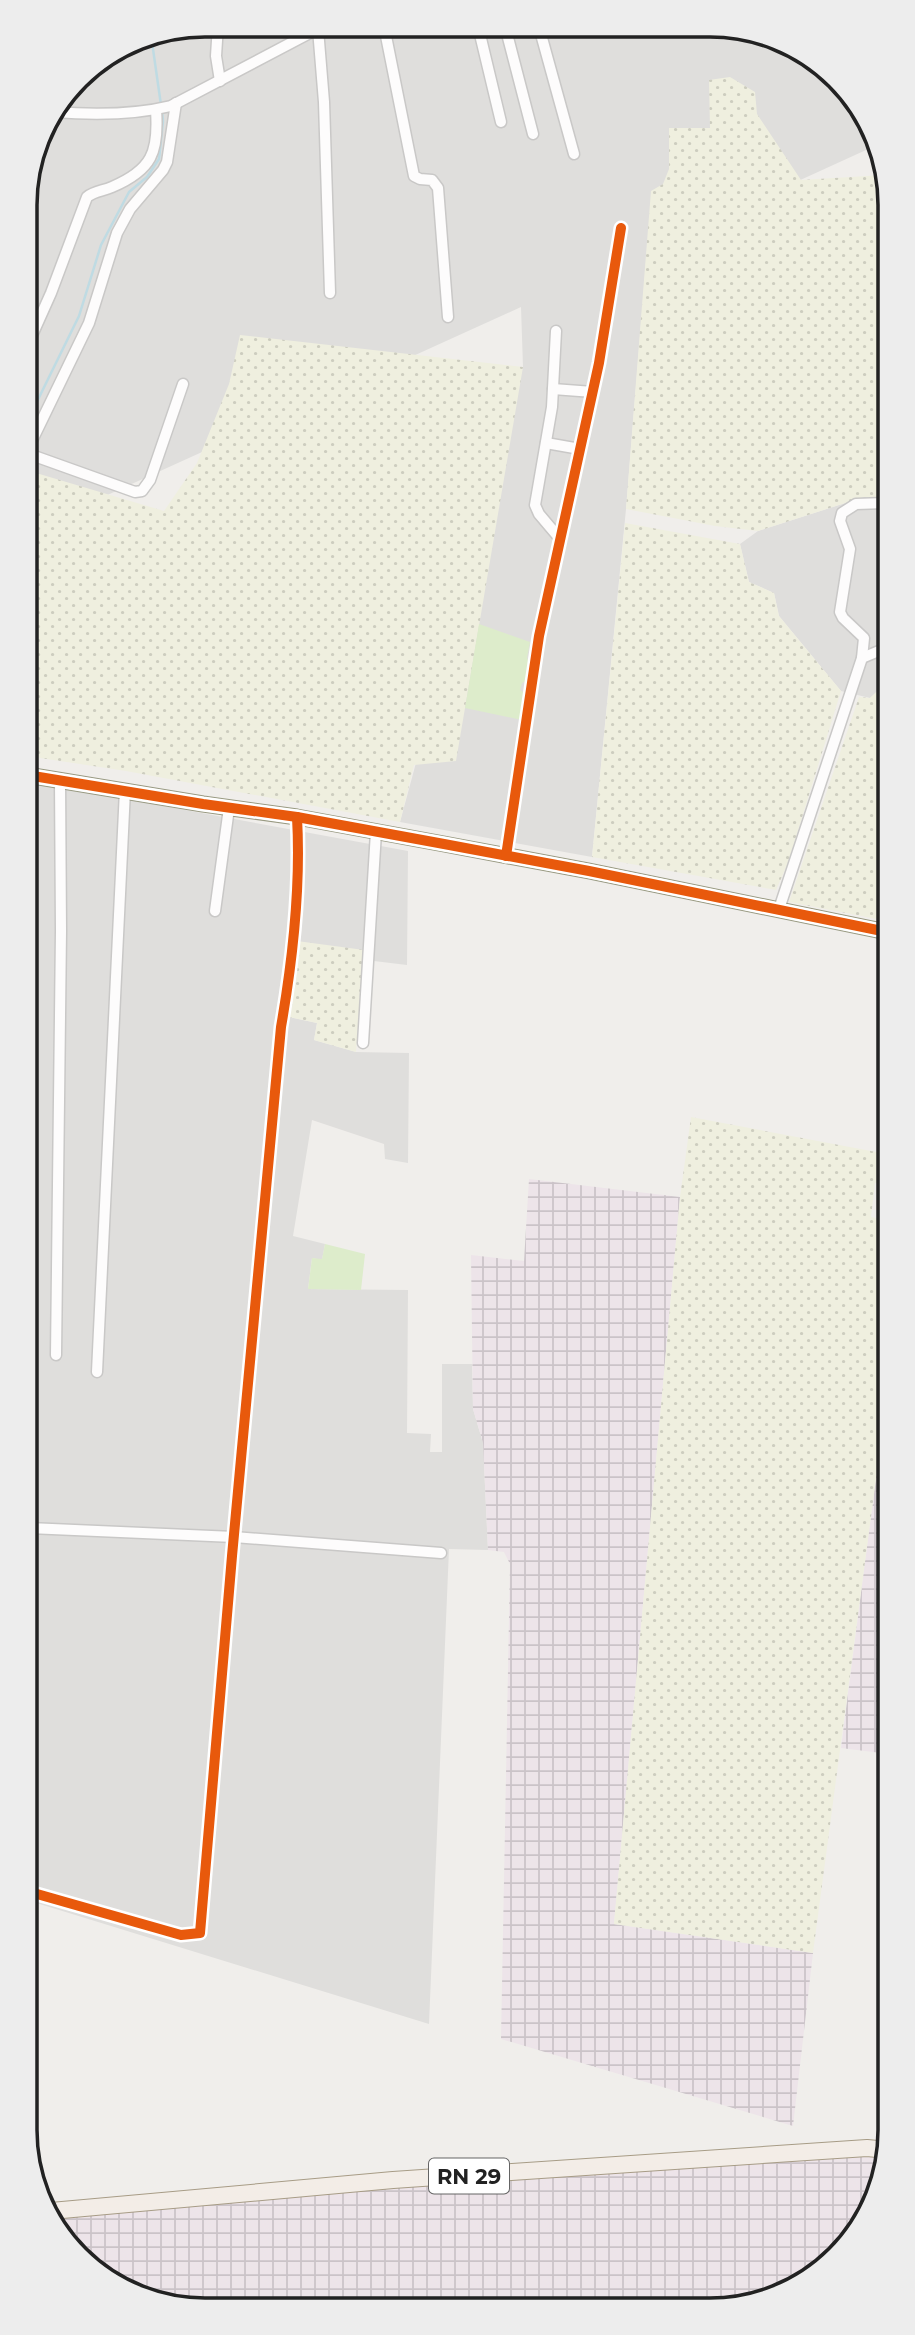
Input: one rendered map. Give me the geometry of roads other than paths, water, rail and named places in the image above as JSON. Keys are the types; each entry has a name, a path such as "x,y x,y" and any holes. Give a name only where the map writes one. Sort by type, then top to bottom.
{"main road":[{"name":"RN 29","path":"57,2210 393,2180 877,2149"}],"street":[{"path":"217,37 216,56 220,81"},
{"path":"65,112 83,114 158,110 173,105 303,37"},
{"path":"322,37 330,293"},
{"path":"386,37 414,176 436,182 438,188 448,317"},
{"path":"481,37 501,122"},
{"path":"508,37 533,134"},
{"path":"542,37 574,154"},
{"path":"37,430 89,323 117,233 130,209 167,162 173,105"},
{"path":"37,324 87,197 132,177 148,164 155,151 158,110"},
{"path":"506,856 540,636 593,392 621,228"},
{"path":"555,331 553,389 535,505 539,514 561,540"},
{"path":"37,457 135,492 142,491 150,480 183,384"},
{"path":"553,389 593,392"},
{"path":"546,443 580,449"},
{"path":"779,909 862,658 864,638 840,612 850,549 840,522 842,513 856,504 878,503"},
{"path":"862,658 878,651"},
{"path":"37,777 297,817 878,930"},
{"path":"56,1355 61,957 60,781"},
{"path":"97,1373 125,790"},
{"path":"215,911 229,808"},
{"path":"37,1894 181,1935 200,1933 281,1027 291,970 299,858 297,817"},
{"path":"363,1043 376,832"},
{"path":"37,1528 234,1536 441,1553"}],"waterway":[{"path":"153,46 161,105"},
{"path":"37,402 79,316 101,245 129,192 147,177 159,159 162,111"}]}
